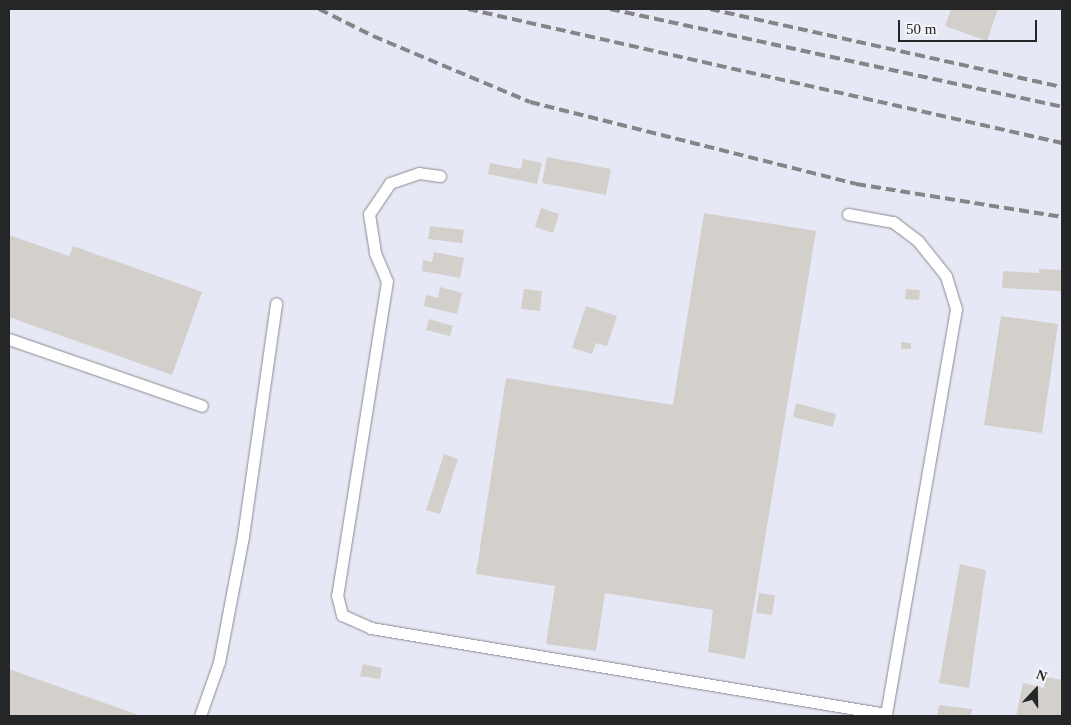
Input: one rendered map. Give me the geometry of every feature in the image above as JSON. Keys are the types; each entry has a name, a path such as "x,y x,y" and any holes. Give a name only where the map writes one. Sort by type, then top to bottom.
{"lane":[{"path":"440,176 419,173 390,183 369,214 375,253 387,281 337,595 342,615 372,628 886,715 956,309 946,276 918,241 893,222 848,214"},
{"path":"200,716 219,662 243,536 276,303"},
{"path":"9,339 202,406"}],"shaded area":[{"path":"9,9 1062,9 1062,716 9,716"}],"building":[{"path":"951,9 998,9 987,41 945,26"},
{"path":"547,157 611,169 606,195 542,183"},
{"path":"523,159 542,163 537,184 488,174 490,163 521,169"},
{"path":"541,208 559,214 553,233 535,227"},
{"path":"704,213 816,231 745,659 708,652 713,610 605,593 596,651 546,644 555,586 476,574 506,378 673,405"},
{"path":"430,226 464,230 462,243 428,239"},
{"path":"9,235 69,256 73,246 202,292 172,375 9,317"},
{"path":"434,252 464,258 460,278 422,271 423,260 432,262"},
{"path":"1039,269 1062,270 1062,291 1002,288 1003,271 1039,273"},
{"path":"440,287 462,293 457,314 424,306 426,295 438,298"},
{"path":"524,289 542,291 540,311 521,309"},
{"path":"906,289 920,290 919,300 905,299"},
{"path":"586,306 617,316 607,346 596,343 592,354 572,348"},
{"path":"1001,316 1058,324 1042,433 984,425"},
{"path":"429,319 453,326 450,336 426,330"},
{"path":"901,342 911,343 911,349 901,349"},
{"path":"796,403 836,414 833,427 793,417"},
{"path":"444,454 458,459 440,514 426,510"},
{"path":"960,564 986,570 969,688 939,683"},
{"path":"759,593 775,595 772,615 756,613"},
{"path":"363,664 382,668 380,679 360,676"},
{"path":"9,669 141,716 9,716"},
{"path":"1046,677 1062,680 1062,716 1016,716 1023,683 1044,688"},
{"path":"939,705 972,709 971,716 937,716"}],"railway":[{"path":"319,9 373,36 530,102 856,184 1062,217"},
{"path":"468,9 1062,143"},
{"path":"610,9 1062,107"},
{"path":"710,9 1062,87"}]}
